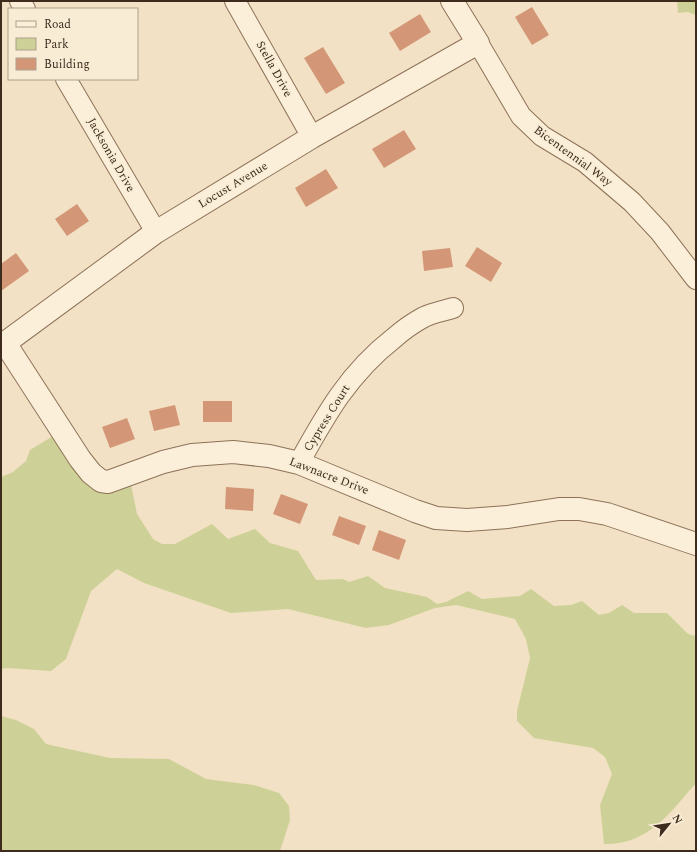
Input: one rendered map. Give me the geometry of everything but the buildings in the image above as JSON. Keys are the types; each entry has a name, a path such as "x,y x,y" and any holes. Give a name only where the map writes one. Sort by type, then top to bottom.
{"street":[{"name":"Stella Drive","path":"235,1 312,137"},
{"name":"Bicentennial Way","path":"452,1 521,116 542,136 585,162 632,202 660,232 696,279"},
{"name":"Locust Avenue","path":"3,345 156,232 312,137 478,43"},
{"name":"Jacksonia Drive","path":"67,80 156,232"},
{"name":"Cypress Court","path":"299,463 343,389 366,363 382,347 406,328 424,317 453,308"},
{"name":"Lawnacre Drive","path":"3,345 80,458 91,473 100,481 108,482 164,462 192,455 233,452 270,456 299,463 415,511 436,518 473,519 508,517 559,509 579,509 607,514 696,544"}],"green space":[{"path":"677,1 696,1 696,15 688,12 678,13"},
{"path":"58,433 82,466 130,480 137,514 153,539 162,544 175,544 212,524 228,539 255,529 270,543 298,551 316,580 343,579 349,582 368,576 385,588 427,597 437,604 446,602 468,591 482,599 520,596 531,589 554,606 571,605 582,601 599,615 609,613 622,605 634,613 667,613 688,634 696,636 696,783 667,816 646,833 620,843 604,844 600,805 612,774 605,757 593,748 534,738 517,721 517,711 530,658 526,639 515,619 456,605 435,608 389,625 366,628 288,609 231,613 144,583 117,569 91,591 66,659 51,671 7,668 1,669 1,477 13,472 26,461 30,450"},
{"path":"1,716 16,720 34,729 46,744 110,758 169,759 206,779 254,785 279,793 289,806 290,820 280,851 1,851"}]}
